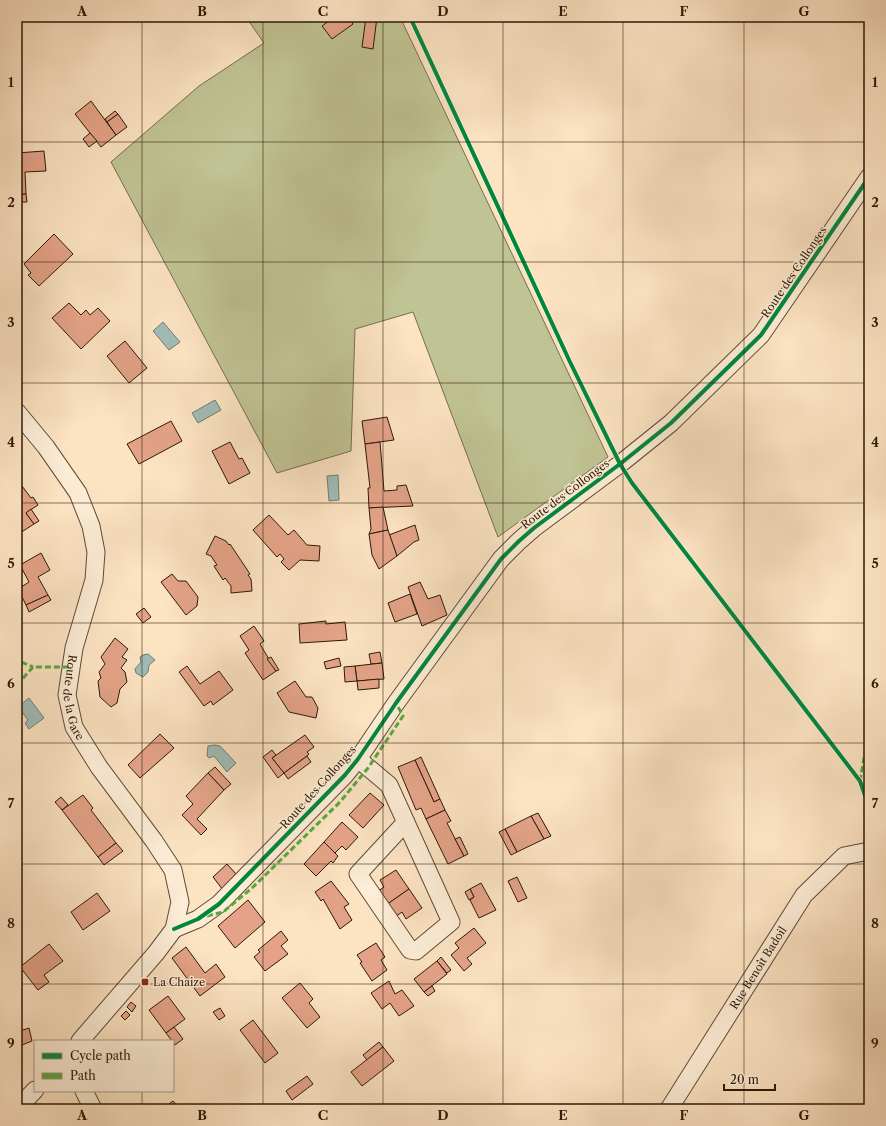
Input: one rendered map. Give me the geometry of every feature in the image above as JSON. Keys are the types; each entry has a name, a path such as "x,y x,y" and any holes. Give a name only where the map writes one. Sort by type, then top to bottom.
{"street":[{"name":"Route des Collonges","path":"174,929 198,919 219,904 314,808 358,759 396,703 501,560 529,532 620,464 671,423 761,335 869,178"},
{"name":"Route de la Gare","path":"17,412 46,447 78,493 91,526 96,552 94,580 74,648 67,695 74,727 98,767 154,840 173,870 180,902 174,929"},
{"path":"358,759 389,785 406,822 451,922 416,951 410,950 358,874 406,822"},
{"name":"Rue Benoît Badoil","path":"668,1109 804,895 844,856 869,851"},
{"path":"81,1040 156,953 174,929"},
{"path":"17,1109 34,1091"},
{"path":"84,1092 93,1109"}],"green space":[{"path":"246,17 400,17 608,457 498,537 413,312 355,329 351,451 277,473 111,162 199,86 264,43"}],"water":[{"path":"163,322 180,342 169,350 153,331"},
{"path":"215,400 221,410 198,423 192,413"},
{"path":"338,475 339,500 329,501 327,476"},
{"path":"148,654 155,660 149,665 148,672 143,677 136,673 135,669 141,662 140,657"},
{"path":"29,698 44,718 29,729 25,723 28,720 18,707"},
{"path":"208,746 220,746 236,763 227,772 214,756 209,758 207,756"}],"building":[{"path":"334,17 348,17 353,24 332,39 322,26"},
{"path":"366,17 377,17 373,49 362,47"},
{"path":"91,101 116,135 101,147 75,114"},
{"path":"115,111 118,114 107,122 105,119"},
{"path":"118,114 127,127 116,135 107,122"},
{"path":"90,133 97,141 89,147 83,139"},
{"path":"44,151 46,171 25,172 26,194 17,195 17,153"},
{"path":"26,194 27,202 17,202 17,195"},
{"path":"54,234 73,254 39,286 28,275 31,273 24,264"},
{"path":"69,303 81,315 86,310 90,315 98,308 110,321 81,349 52,318"},
{"path":"125,341 147,368 129,383 107,356"},
{"path":"387,417 394,440 365,444 362,421"},
{"path":"171,421 182,441 139,464 127,444"},
{"path":"230,442 239,459 242,458 250,473 229,484 212,451"},
{"path":"380,442 384,491 397,490 397,486 406,485 413,506 369,508 368,488 370,488 365,444"},
{"path":"22,486 31,498 33,497 38,505 26,513 34,524 20,533 17,529 17,518 19,517 17,513 17,489"},
{"path":"383,507 388,530 369,534 371,529 369,508"},
{"path":"31,509 39,521 34,524 26,513"},
{"path":"269,515 288,535 294,530 307,545 320,546 319,561 300,560 289,570 281,562 284,559 280,554 277,557 253,530"},
{"path":"415,525 419,540 414,542 397,556 389,535"},
{"path":"388,530 397,556 379,569 372,555 369,534"},
{"path":"215,536 226,541 229,545 230,544 250,574 248,575 251,579 252,591 231,593 231,586 225,578 223,580 214,566 217,565 211,556 206,554"},
{"path":"41,553 50,570 38,577 48,595 26,605 18,589 29,582 20,565"},
{"path":"172,574 178,581 186,581 198,597 197,606 186,615 161,582"},
{"path":"420,582 428,599 440,595 447,615 422,626 408,587"},
{"path":"410,594 417,614 395,622 388,603"},
{"path":"48,595 51,600 29,612 26,605"},
{"path":"144,608 151,617 143,623 136,614"},
{"path":"326,621 326,624 345,622 347,640 300,643 299,624"},
{"path":"254,626 264,641 260,644 276,671 263,680 245,653 249,650 240,636"},
{"path":"115,638 128,649 122,657 127,660 121,668 125,672 127,682 120,689 117,703 111,707 100,697 98,681 101,678 99,672 105,664 101,657"},
{"path":"380,652 382,663 371,664 369,654"},
{"path":"271,657 279,670 276,671 267,659"},
{"path":"339,658 341,666 326,669 324,662"},
{"path":"382,663 384,679 357,681 355,666"},
{"path":"187,666 200,684 219,671 233,690 213,705 211,701 204,706 179,672"},
{"path":"355,666 357,681 345,682 344,667"},
{"path":"379,679 379,688 358,690 357,681"},
{"path":"295,681 306,697 312,697 318,708 316,718 289,712 277,693"},
{"path":"160,734 174,748 140,778 128,765"},
{"path":"305,735 314,747 307,752 309,754 307,756 284,773 272,758"},
{"path":"272,750 276,755 272,758 284,773 278,778 263,757"},
{"path":"307,756 311,762 288,779 284,773"},
{"path":"421,757 440,799 434,802 415,760"},
{"path":"415,760 434,802 440,799 445,810 426,819 421,808 416,810 398,767"},
{"path":"215,767 231,784 224,790 208,773"},
{"path":"208,773 224,790 197,819 207,829 201,835 182,815 193,804 186,796"},
{"path":"370,793 384,805 363,828 349,815"},
{"path":"83,795 93,808 91,810 116,843 98,857 62,810"},
{"path":"61,797 68,805 62,810 55,802"},
{"path":"445,810 451,821 447,823 464,856 448,864 426,819"},
{"path":"538,813 551,836 544,839 531,816"},
{"path":"531,816 544,839 517,852 505,829"},
{"path":"342,822 358,837 346,850 342,846 335,853 324,842"},
{"path":"505,829 517,852 511,855 499,832"},
{"path":"460,837 468,854 464,856 455,839"},
{"path":"324,842 338,856 333,863 331,861 316,876 304,864"},
{"path":"116,843 123,851 104,865 98,857"},
{"path":"227,864 237,875 223,890 213,877"},
{"path":"396,870 409,889 386,905 377,892 384,887 380,880"},
{"path":"517,877 527,898 518,902 508,881"},
{"path":"331,881 349,904 344,907 352,920 340,929 323,899 321,901 315,892"},
{"path":"481,883 496,910 479,918 470,900 474,897 470,889"},
{"path":"409,889 422,908 406,919 402,912 395,917 386,905"},
{"path":"470,889 474,897 469,900 465,892"},
{"path":"97,893 110,911 83,930 71,912"},
{"path":"248,900 265,922 235,948 218,926"},
{"path":"474,928 486,943 467,958 472,964 464,971 451,955 459,948 455,943"},
{"path":"281,931 288,940 281,946 288,954 265,971 254,957 260,952 258,950"},
{"path":"376,943 385,957 381,960 387,970 372,981 360,963 362,962 357,955"},
{"path":"49,944 63,961 44,975 49,982 38,990 20,967"},
{"path":"186,947 205,973 216,964 225,977 200,996 172,958"},
{"path":"441,957 451,970 447,973 437,961"},
{"path":"437,961 447,974 424,992 414,979"},
{"path":"389,981 395,994 402,990 414,1006 399,1016 390,1003 382,1009 371,993"},
{"path":"300,983 313,999 309,1003 320,1017 307,1028 282,998"},
{"path":"432,986 435,991 428,996 424,992"},
{"path":"168,996 185,1019 166,1033 149,1010"},
{"path":"131,1002 136,1006 132,1012 127,1007"},
{"path":"220,1008 225,1016 219,1020 213,1012"},
{"path":"126,1011 130,1015 125,1020 121,1016"},
{"path":"253,1020 278,1053 265,1063 240,1030"},
{"path":"174,1027 183,1039 175,1045 174,1040 171,1040 166,1033"},
{"path":"17,1028 23,1030 29,1028 32,1041 22,1045 18,1044 17,1048"},
{"path":"379,1042 383,1047 367,1060 363,1055"},
{"path":"383,1047 394,1061 362,1086 351,1072"},
{"path":"307,1076 313,1084 292,1100 286,1091"},
{"path":"173,1101 180,1109 162,1109"}],"marked path":[{"path":"860,781 866,747 869,652"},
{"path":"17,655 19,661 33,667"},
{"path":"17,685 33,667 71,667"},
{"path":"207,916 223,912 252,888 340,802 368,768 403,716 396,703"}],"cycle path":[{"path":"410,17 570,362 620,464 632,483 860,781 869,807"},
{"path":"174,929 198,919 219,904 345,775 501,559 534,528 620,464 671,423 761,335 869,177"}],"place":[{"name":"La Chaize","path":"145,982"}]}
